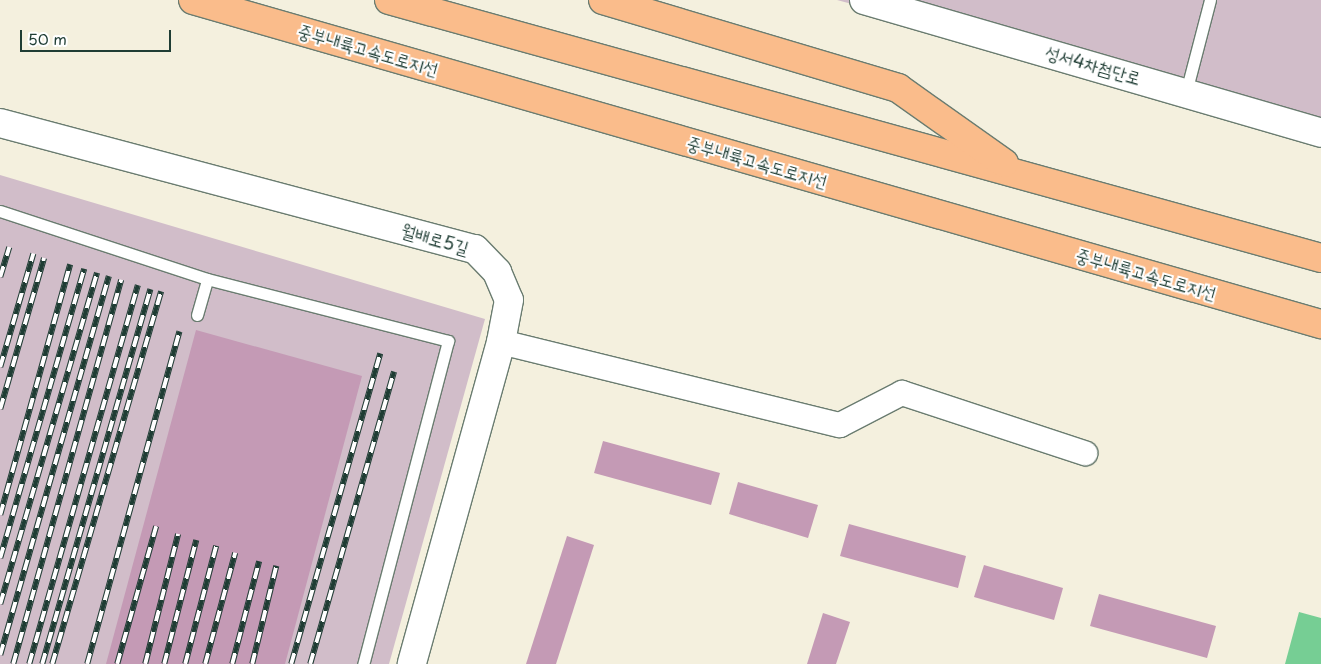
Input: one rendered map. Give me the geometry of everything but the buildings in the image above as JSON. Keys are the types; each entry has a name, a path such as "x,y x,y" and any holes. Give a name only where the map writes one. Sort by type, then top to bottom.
{"highway":[{"name":"중부내륙고속도로지선","path":"193,0 1321,324"},
{"path":"389,0 1321,258"},
{"path":"603,0 898,88 1019,174"}],"street":[{"name":"성서4차첨단로","path":"864,0 1186,92 1321,133"},
{"name":"월배로5길","path":"0,123 475,249 497,272 509,300 501,342 412,664"},
{"path":"501,342 840,425 902,393 1085,453"}],"lane":[{"path":"1186,92 1210,0"},
{"path":"0,211 207,279 448,341 363,664"},
{"path":"197,315 207,279"}],"shaded area":[{"path":"837,0 1321,0 1321,130"},
{"path":"0,175 485,319 389,664 0,664"}],"green space":[{"path":"1299,612 1321,618 1321,664 1285,664"}],"railway":[{"path":"0,277 9,247"},
{"path":"0,367 33,254"},
{"path":"0,409 44,258"},
{"path":"0,515 70,265"},
{"path":"0,558 84,269"},
{"path":"0,604 97,273"},
{"path":"0,655 109,276"},
{"path":"13,664 121,280"},
{"path":"29,664 138,285"},
{"path":"42,664 150,289"},
{"path":"52,664 161,292"},
{"path":"87,664 179,332"},
{"path":"291,664 380,354"},
{"path":"310,664 394,372"},
{"path":"117,664 156,526"},
{"path":"145,664 178,534"},
{"path":"164,664 196,540"},
{"path":"185,664 216,546"},
{"path":"205,664 235,553"},
{"path":"232,664 259,561"},
{"path":"252,664 276,566"}]}
